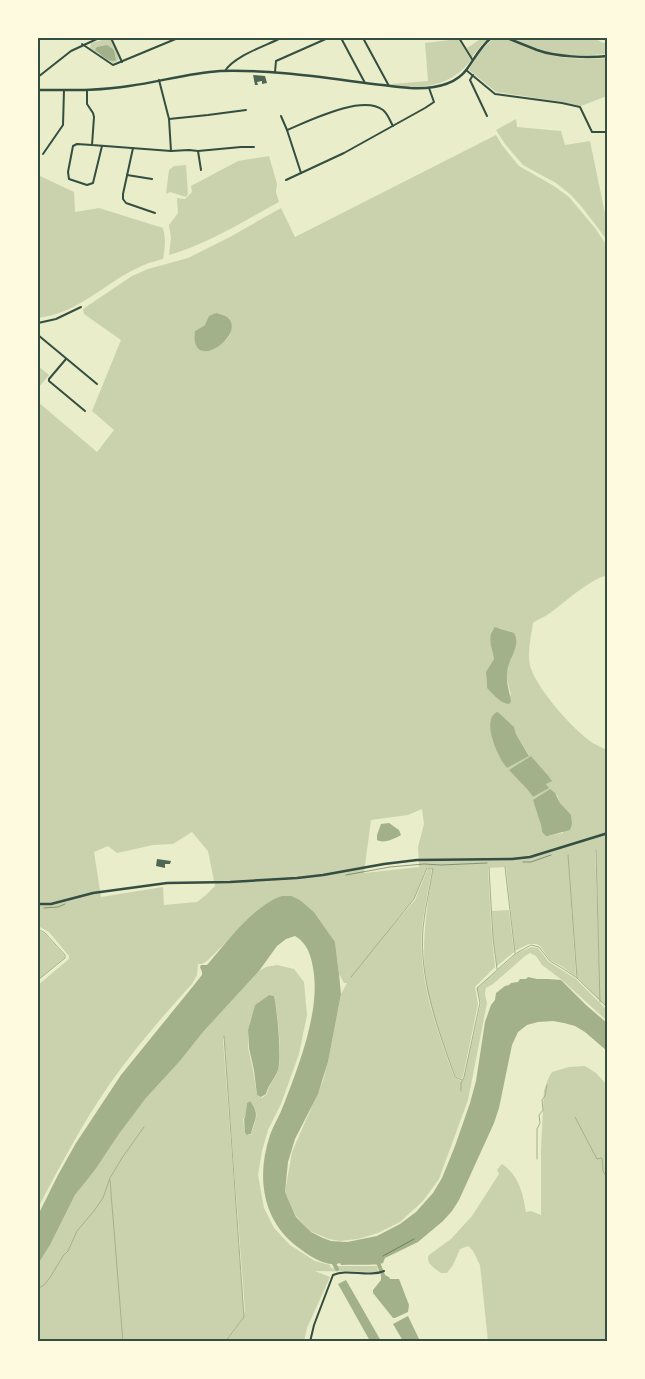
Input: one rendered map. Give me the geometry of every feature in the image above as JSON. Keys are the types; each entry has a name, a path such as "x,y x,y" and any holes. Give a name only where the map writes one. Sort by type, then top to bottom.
{"street":[{"path":"38,77 82,44 93,38 99,38"},
{"path":"111,38 122,62"},
{"path":"82,44 110,65 114,65 178,38"},
{"path":"225,71 235,60 281,38"},
{"path":"275,73 276,62 328,38"},
{"path":"341,38 365,83"},
{"path":"363,38 390,86"},
{"path":"459,38 472,59"},
{"path":"38,90 87,90 130,86 190,74 225,71 275,73 410,88 429,88 450,83 466,70 485,42 491,38"},
{"path":"507,38 542,52 574,57 608,56"},
{"path":"466,70 495,94 580,107 592,132 608,132"},
{"path":"473,75 470,80 488,116"},
{"path":"159,80 169,119 172,151"},
{"path":"286,180 344,153 434,102 429,88"},
{"path":"43,154 63,125 64,90"},
{"path":"87,90 87,104 94,117 92,145"},
{"path":"288,130 334,112 365,104 376,106 383,110 393,126"},
{"path":"169,119 246,110"},
{"path":"281,116 288,130 301,173"},
{"path":"102,146 93,183 87,185 69,178 68,172 73,146 78,144 198,152 254,147"},
{"path":"133,148 123,194 125,202 155,213"},
{"path":"198,152 201,170"},
{"path":"127,175 152,179"},
{"path":"38,323 56,319 81,308"},
{"path":"38,335 97,384"},
{"path":"66,359 49,380 85,411"},
{"path":"38,904 59,903 93,893 167,883 297,878 417,860 512,859 530,857 608,834"},
{"path":"310,1342 314,1325 332,1278 336,1274 374,1274 384,1271"}],"path":[{"path":"383,1256 414,1239"}],"shaded area":[{"path":"110,38 119,59 113,63 90,48 91,43"},
{"path":"482,38 490,38 483,43 472,57 467,48"},
{"path":"494,38 506,39 536,51 558,57 607,58 607,96 581,106 496,92 469,70 479,52"},
{"path":"511,38 592,38 604,43 607,42 607,54 574,56 543,51"},
{"path":"458,39 471,60 454,76 445,81 426,86 392,86 391,84 428,81 425,43"},
{"path":"107,45 114,50 116,60 108,60 95,50 97,47"},
{"path":"516,119 517,127 561,131 565,145 590,141 607,223 607,240 571,195 556,183 523,165 505,144 496,130"},
{"path":"496,135 519,166 569,197 595,228 607,246 607,575 584,587 533,623 529,655 530,666 534,675 557,708 585,737 607,750 607,1008 577,977 568,856 576,977 550,960 540,946 536,944 529,944 515,951 506,867 488,868 495,967 475,987 478,1004 461,1079 455,1076 436,1022 427,989 424,943 433,867 427,867 414,899 381,939 415,900 428,868 432,868 422,929 423,967 426,986 430,1004 441,1041 454,1077 461,1081 464,1077 481,1003 477,988 516,954 531,947 538,948 549,962 576,979 607,1010 607,1021 562,980 542,965 536,956 530,953 486,988 487,1003 468,1100 439,1179 423,1201 400,1222 378,1233 358,1239 340,1241 329,1239 310,1231 296,1216 285,1192 292,1152 323,1081 341,994 347,983 344,983 339,974 335,942 314,912 292,896 255,913 208,960 198,964 197,975 192,984 139,1046 99,1100 38,1208 38,985 69,959 69,956 49,932 38,926 38,402 97,452 114,430 92,411 121,340 84,314 83,309 132,276 148,269 188,258 281,208 295,237","holes":["207,322 231,327 230,335 225,341 195,341 195,331","500,628 511,632 511,659 506,675 511,695 502,701 487,688 487,672 494,659 490,638 492,630","499,713 513,727 529,755 494,741 490,723 491,718","531,757 545,772 548,787 533,797 527,789","557,795 564,809 563,833 548,836 542,832 535,804","422,809 424,824 418,847 419,867 364,873 371,820 408,815","192,832 208,851 215,886 197,902 164,905 163,887 101,897 94,852 108,846 117,853 153,845 173,844","596,851 600,988 595,852"]},
{"path":"269,156 277,184 276,192 279,202 198,245 169,255 171,238 169,225 178,213 177,198 185,199 192,192 191,186 238,161"},
{"path":"186,165 188,194 186,197 170,192 166,194 169,170 174,166"},
{"path":"38,175 74,192 75,212 99,208 163,228 165,243 163,259 146,264 130,272 81,303 54,315 38,318"},
{"path":"216,313 227,317 232,324 230,333 225,341 217,347 208,351 201,350 196,344 195,331 205,325 209,316"},
{"path":"38,366 49,375 38,388"},
{"path":"495,627 514,633 516,638 507,674 511,702 509,704 500,701 487,688 486,672 494,659 490,638"},
{"path":"497,712 514,727 529,756 507,768 496,748 491,731 490,723 492,716"},
{"path":"531,756 552,781 546,784 549,788 533,797 509,770"},
{"path":"550,789 571,815 572,824 570,830 546,836 542,832 533,800"},
{"path":"389,823 399,830 401,835 386,841 377,840 381,824"},
{"path":"282,896 292,896 300,900 314,912 335,942 339,974 341,994 328,1062 318,1094 295,1139 288,1162 285,1192 296,1217 311,1232 323,1238 331,1241 347,1242 377,1236 400,1224 416,1212 433,1193 442,1178 470,1103 476,1081 485,1022 491,1005 495,1000 496,993 505,986 528,977 561,980 607,1023 607,1051 575,1026 553,1021 527,1025 518,1032 512,1045 494,1123 459,1200 452,1211 418,1242 385,1258 383,1263 341,1265 340,1263 324,1263 299,1248 277,1225 265,1197 263,1182 263,1167 270,1135 302,1055 314,1001 315,984 308,950 303,942 295,936 286,939 277,946 259,971 146,1098 75,1195 50,1245 38,1264 38,1215 76,1143 121,1075 202,975 201,965 207,965 261,907"},
{"path":"509,910 514,952 497,966 492,911"},
{"path":"38,930 45,934 64,955 64,958 38,980"},
{"path":"277,965 294,969 304,982 307,1015 299,1054 281,1104 268,1130 262,1151 258,1175 264,1208 274,1228 290,1245 315,1261 338,1269 337,1266 377,1266 378,1272 315,1271 330,1277 307,1328 304,1341 226,1341 244,1317 225,1341 38,1342 38,1264 50,1245 75,1195 146,1098 180,1061 203,1032 259,971 266,967","holes":["269,995 274,996 280,1055 277,1073 267,1094 262,1098 257,1095 248,1048 248,1030 255,1005","224,1038 244,1315 223,1039","250,1101 256,1110 251,1135 245,1133 243,1119 245,1118 247,1103"]},
{"path":"269,995 274,996 279,1033 279,1064 277,1073 266,1094 261,1097 257,1095 248,1030 255,1005"},
{"path":"585,1066 596,1073 607,1085 607,1341 488,1341 480,1265 472,1250 468,1246 460,1249 447,1273 441,1273 431,1265 428,1260 429,1255 451,1239 472,1216 499,1174 497,1170 502,1164 508,1168 516,1179 522,1192 526,1212 531,1211 541,1215 541,1150 544,1090 552,1072 569,1067"},
{"path":"250,1101 255,1110 256,1118 251,1134 247,1135 245,1133 244,1119 247,1103"},
{"path":"383,1274 390,1279 399,1279 409,1305 408,1312 395,1318 393,1318 373,1293"},
{"path":"346,1280 381,1341 370,1341 338,1284"},
{"path":"408,1316 420,1341 403,1341 393,1324"}],"building":[{"path":"253,75 265,76 267,83 262,84 262,81 257,82 258,85 255,85"},
{"path":"157,859 171,861 170,864 165,864 165,868 156,866"}],"waterway":[{"path":"596,850 600,1002"},
{"path":"568,855 577,978"},
{"path":"505,867 515,953"},
{"path":"351,977 414,899 427,868 433,868 423,928 424,966 431,1004 442,1041 455,1077 462,1080"},
{"path":"489,868 493,938 497,969"},
{"path":"38,929 45,933 65,955 65,958 38,980"},
{"path":"461,1091 461,1083 464,1077 480,1003 477,988 515,954 531,945 539,947 550,961 577,978 608,1008"},
{"path":"224,1036 244,1317 225,1342"},
{"path":"537,1159 537,1129 540,1123 539,1115 543,1110 542,1100 545,1096 547,1085"},
{"path":"575,1117 597,1159 602,1158 603,1171 608,1180"},
{"path":"38,1289 51,1276 68,1251 77,1231 103,1198 110,1178 144,1127"},
{"path":"110,1180 123,1342"},
{"path":"332,1260 337,1269"},
{"path":"377,1260 383,1275"}]}
